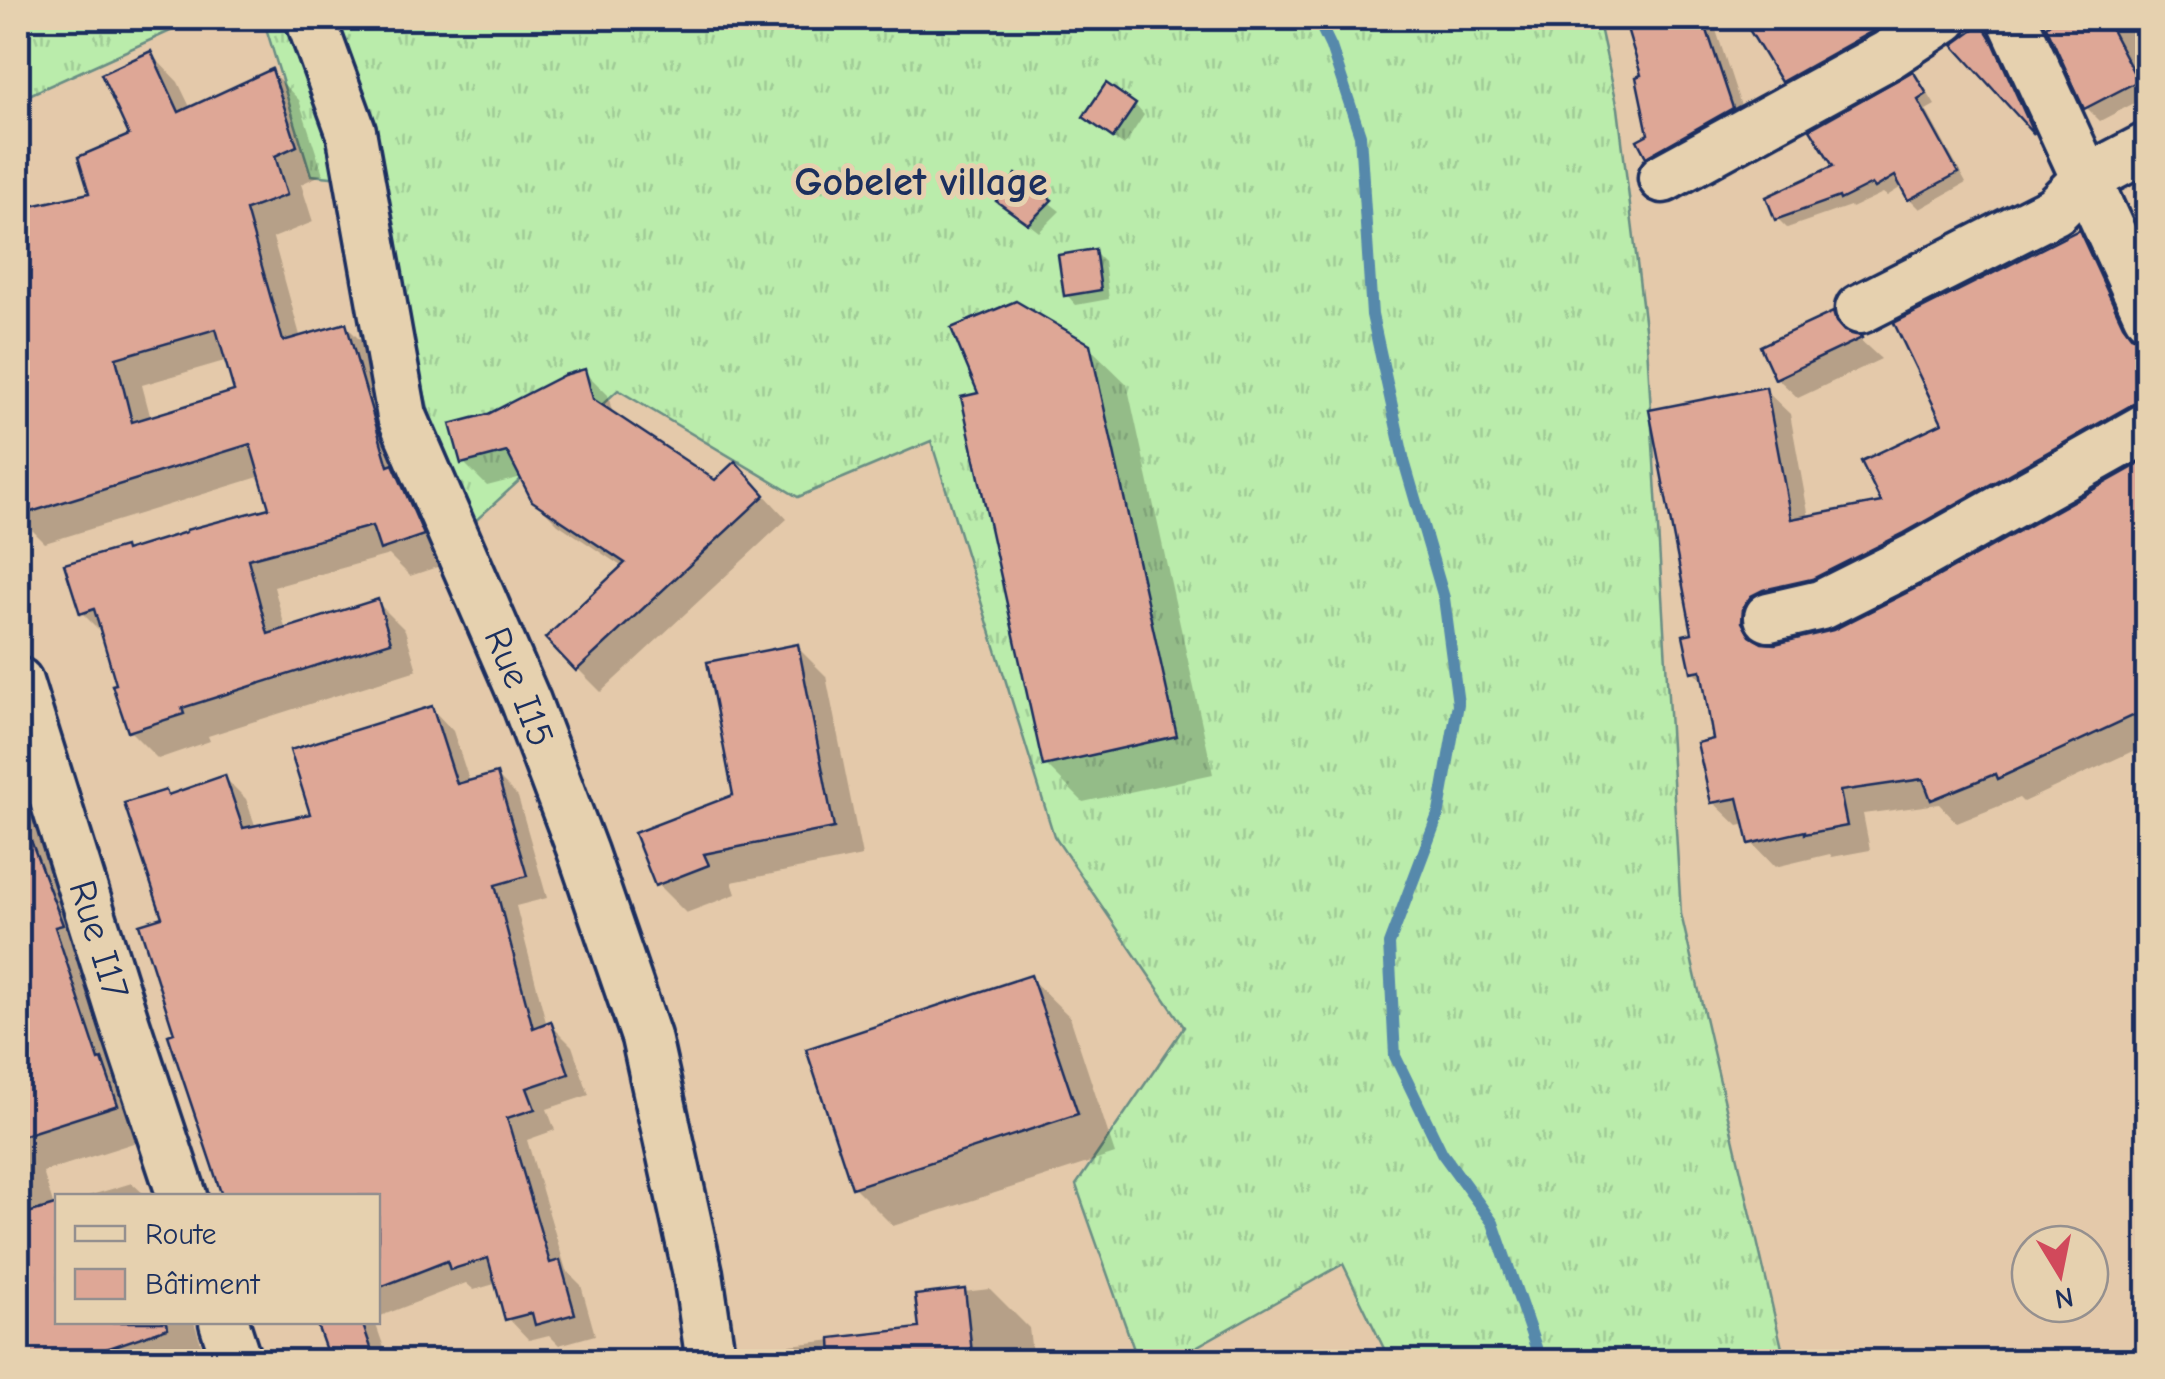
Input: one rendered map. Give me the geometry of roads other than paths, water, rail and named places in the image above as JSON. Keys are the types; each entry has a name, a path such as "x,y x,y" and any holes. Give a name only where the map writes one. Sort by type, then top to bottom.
{"street":[{"name":"Rue I15","path":"310,18 352,131 402,416 526,702 583,852 646,1037 698,1274 711,1362"},
{"path":"1664,178 1888,56 1944,18"},
{"path":"2012,18 2148,314"},
{"path":"1860,309 2055,210 2085,180 2148,147"},
{"path":"1770,617 1820,605 1918,558 2148,427"},
{"name":"Rue I17","path":"18,682 181,1194"},
{"path":"225,1324 238,1362"}],"waterway":[{"path":"1317,18 1331,47 1360,135 1372,315 1404,461 1444,598 1458,704 1439,812 1389,944 1395,1056 1442,1153 1493,1223 1541,1362"}],"district":[{"name":"Gobelet village","path":"921,182"}]}
